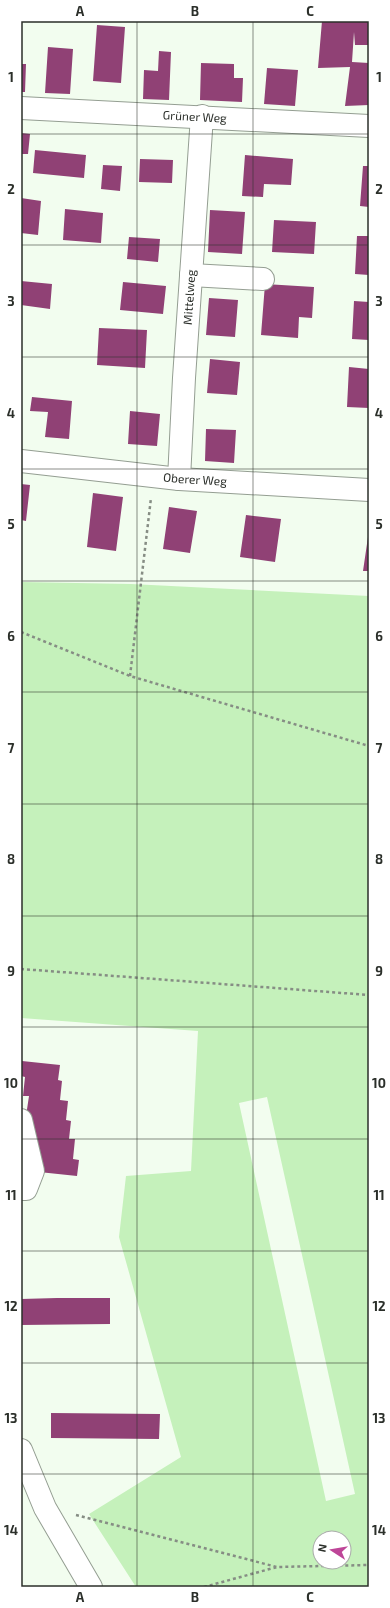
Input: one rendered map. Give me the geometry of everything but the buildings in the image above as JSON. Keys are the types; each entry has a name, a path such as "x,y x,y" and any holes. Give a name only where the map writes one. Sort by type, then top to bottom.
{"street":[{"name":"Grüner Weg","path":"21,108 202,116 369,126"},
{"name":"Mittelweg","path":"179,479 184,378 202,116"},
{"path":"191,275 263,279"},
{"name":"Oberer Weg","path":"21,461 179,479 369,490"},
{"path":"21,1120 33,1171 26,1189 21,1188"},
{"path":"21,1450 45,1508 91,1587"}],"path":[{"path":"130,676 154,476"},
{"path":"21,632 130,676 369,746"},
{"path":"21,969 369,995"},
{"path":"45,1508 276,1568"},
{"path":"204,1587 276,1568 369,1565"}],"green space":[{"path":"21,582 131,584 369,596 369,1587 136,1587 89,1514 181,1457 119,1237 126,1176 191,1171 198,1031 21,1018","holes":["267,1097 355,1494 326,1501 239,1103"]}]}
